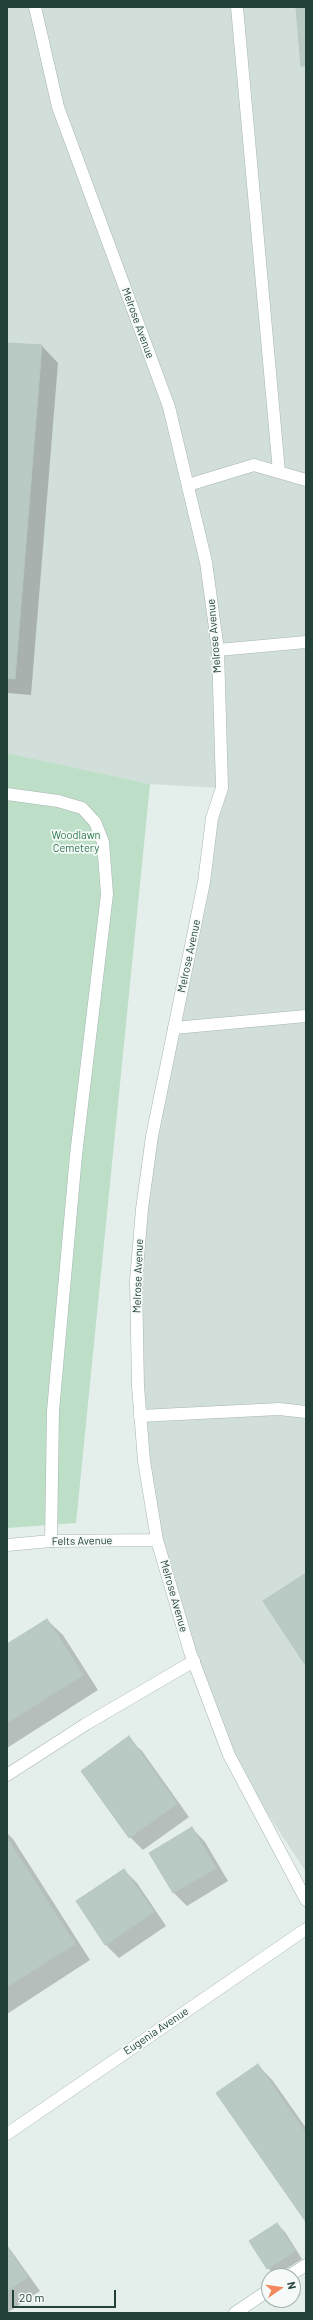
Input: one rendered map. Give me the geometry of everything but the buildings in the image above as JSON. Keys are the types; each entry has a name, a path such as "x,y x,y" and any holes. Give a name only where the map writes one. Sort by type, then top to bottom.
{"street":[{"name":"Melrose Avenue","path":"35,7 58,107 169,407 206,562 218,650 222,788 212,818 204,882 152,1136 142,1209 136,1281 140,1416 144,1461 158,1540 194,1661 229,1755 306,1900"},
{"path":"237,7 279,472"},
{"path":"188,485 254,465 306,480"},
{"path":"218,650 306,642"},
{"path":"7,794 58,801 82,808 95,822 103,842 107,894 76,1155 53,1411 51,1541"},
{"path":"174,1028 306,1016"},
{"path":"140,1416 279,1409 306,1412"},
{"name":"Felts Avenue","path":"7,1546 51,1541 158,1540"},
{"path":"7,1775 86,1724 194,1661"},
{"name":"Eugenia Avenue","path":"7,2134 306,1929"},
{"path":"235,2313 261,2295"}],"shaded area":[{"path":"7,7 306,7 306,1872 229,1755 214,1713 151,1501 138,1386 142,1209 221,788 150,784 7,753"}],"green space":[{"name":"Woodlawn Cemetery","path":"7,753 150,784 76,1523 7,1528"}]}
